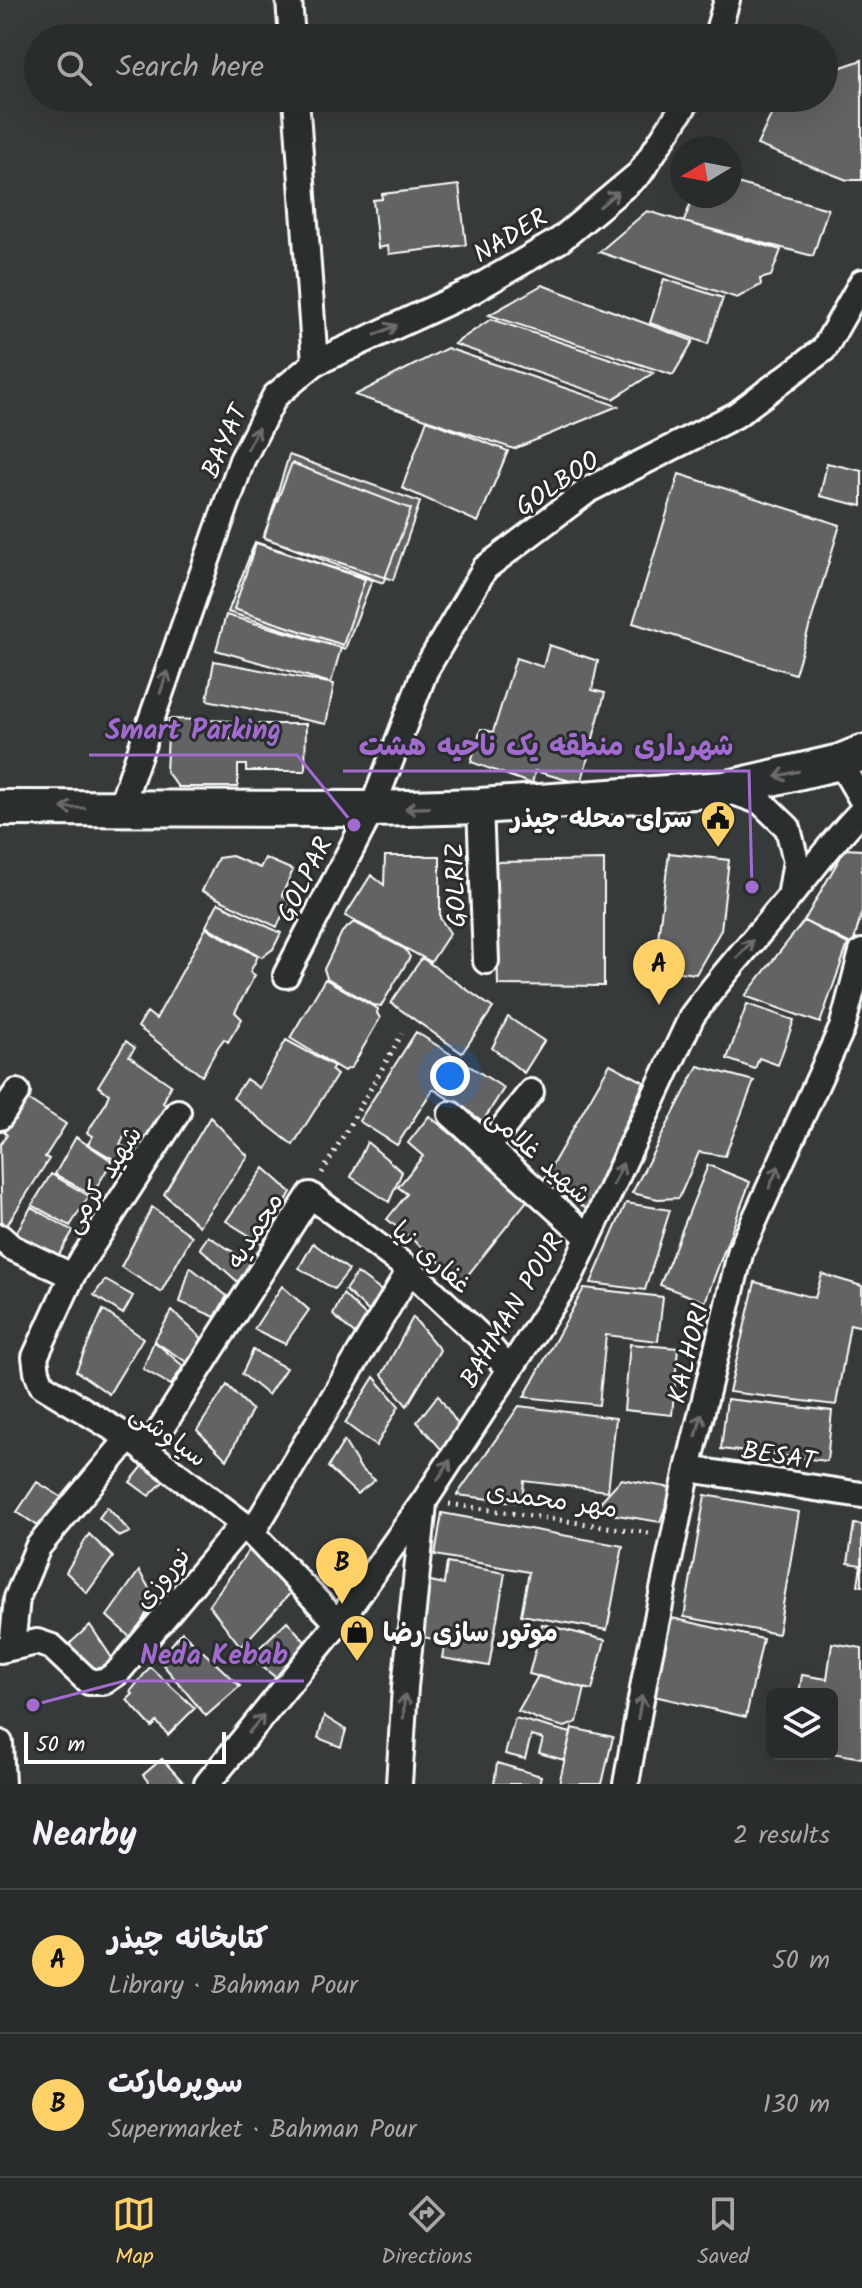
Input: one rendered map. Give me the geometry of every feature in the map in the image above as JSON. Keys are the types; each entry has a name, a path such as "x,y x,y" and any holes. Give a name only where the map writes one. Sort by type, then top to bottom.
{"main road":[{"path":"0,808 372,809 480,806 724,789 851,758"}],"street":[{"path":"289,0 291,24"},
{"path":"720,24 727,0"},
{"path":"297,112 315,363"},
{"name":"NADER","path":"315,363 472,291 560,240 640,173 680,112"},
{"name":"GOLBOO","path":"372,809 425,671 485,568 590,489 736,415 824,349 862,282"},
{"name":"BAYAT","path":"120,809 242,460 275,396 315,363"},
{"path":"851,758 862,800"},
{"path":"724,789 761,802 788,828 796,861 790,897"},
{"name":"GOLRIZ","path":"480,806 486,961"},
{"name":"GOLPAR","path":"286,975 372,809"},
{"name":"BAHMAN POUR","path":"207,1784 338,1623 425,1500 570,1277 692,1016 836,837 862,811"},
{"name":"KALHORI","path":"626,1784 688,1469 741,1250 842,1028 862,952"},
{"path":"0,1117 17,1092"},
{"path":"489,1146 531,1092"},
{"name":"شهید کرمی","path":"72,1276 178,1112"},
{"name":"شهید غلامی","path":"451,1114 588,1237"},
{"name":"غفاری نیا","path":"310,1195 410,1270 481,1337 509,1370"},
{"name":"محمدیه","path":"6,1648 17,1598 38,1547 138,1445 310,1195"},
{"path":"0,1237 11,1247 72,1276"},
{"name":"نوروزی","path":"6,1648 37,1642 52,1647 89,1682 104,1682 117,1673 248,1528 410,1270"},
{"name":"سیاوشی","path":"72,1276 35,1357 42,1385 138,1445 248,1528 338,1623"},
{"name":"BESAT","path":"688,1469 862,1495"},
{"path":"399,1784 405,1687 425,1500"},
{"path":"0,1743 2,1784"}],"path":[{"name":"محمدیه","path":"310,1195 402,1034"},
{"name":"مهر محمدی","path":"425,1500 674,1537"}],"building":[{"path":"862,60 862,180 847,180 757,145 772,112 838,112 838,68"},
{"path":"742,184 828,209 813,256 684,222 689,208 742,208"},
{"path":"459,185 466,245 389,254 388,246 378,248 373,200 382,199 382,194"},
{"path":"647,211 781,250 771,276 760,279 761,285 737,298 599,252"},
{"path":"664,279 723,298 708,344 650,323"},
{"path":"542,285 693,341 673,375 489,315"},
{"path":"491,319 653,373 613,399 454,344"},
{"path":"447,348 618,406 514,449 355,395"},
{"path":"427,420 508,451 478,522 402,488"},
{"path":"289,455 420,502 393,580 264,538"},
{"path":"292,463 411,509 383,583 263,537"},
{"path":"827,463 862,471 862,506 820,496"},
{"path":"679,474 840,525 795,674 633,623"},
{"path":"255,542 372,580 345,649 228,612"},
{"path":"256,543 365,579 343,645 234,609"},
{"path":"226,615 341,648 331,683 216,650"},
{"path":"549,645 598,661 592,690 605,693 581,784 535,771 532,784 471,762 481,729 493,732 516,658 543,667"},
{"path":"214,661 334,684 326,724 207,700"},
{"path":"169,719 231,721 230,739 241,739 242,733 250,733 250,724 306,724 305,771 246,771 246,765 238,765 238,787 178,787 166,771"},
{"path":"845,849 862,850 862,911 853,945 804,921"},
{"path":"669,853 729,860 721,930 696,974 654,969"},
{"path":"232,856 260,868 265,858 293,870 282,895 289,901 277,927 202,891 218,858"},
{"path":"385,856 440,856 440,918 450,933 431,962 345,916 371,875 384,885"},
{"path":"604,860 604,986 498,985 495,862"},
{"path":"218,903 281,933 273,949 262,957 206,926"},
{"path":"804,921 848,944 820,1023 745,996"},
{"path":"354,922 405,949 410,957 381,1006 373,1005 327,978 324,969 342,932"},
{"path":"206,928 258,956 250,972 255,975 235,1012 242,1019 228,1042 224,1039 218,1047 202,1076 138,1027 147,1012 156,1019"},
{"path":"422,958 493,1008 462,1053 391,1003"},
{"path":"325,979 378,1009 380,1018 352,1067 344,1071 290,1038"},
{"path":"747,1004 794,1020 778,1065 759,1058 755,1069 727,1059"},
{"path":"508,1017 544,1041 524,1073 492,1048"},
{"path":"416,1032 504,1088 483,1121 433,1089 397,1145 359,1121"},
{"path":"286,1040 334,1066 331,1070 337,1075 293,1145 233,1098 246,1079 259,1088"},
{"path":"126,1041 135,1048 129,1056 171,1085 163,1103 169,1107 145,1141 127,1130 120,1145 127,1148 120,1163 88,1144 93,1136 87,1133 109,1094 98,1086"},
{"path":"610,1064 644,1082 587,1209 543,1181"},
{"path":"698,1066 754,1081 725,1156 699,1152 679,1198 658,1199 632,1193"},
{"path":"26,1098 66,1124 45,1157 49,1159 2,1233 0,1145 7,1135 4,1132"},
{"path":"429,1116 530,1197 463,1281 387,1219 407,1194 398,1187 423,1156 408,1143"},
{"path":"210,1117 248,1156 199,1226 164,1194"},
{"path":"76,1137 112,1161 92,1195 55,1174"},
{"path":"367,1142 402,1172 389,1202 351,1177"},
{"path":"708,1165 750,1182 705,1302 660,1285"},
{"path":"264,1168 291,1192 263,1244 226,1221"},
{"path":"51,1174 89,1196 70,1226 32,1205"},
{"path":"626,1203 670,1210 645,1290 591,1283"},
{"path":"31,1207 73,1231 54,1263 12,1240"},
{"path":"152,1207 192,1236 161,1292 121,1267"},
{"path":"208,1236 251,1263 238,1282 200,1248"},
{"path":"313,1243 349,1270 334,1289 299,1268"},
{"path":"190,1267 227,1296 215,1317 180,1302"},
{"path":"357,1273 383,1292 373,1315 345,1290"},
{"path":"822,1274 862,1286 862,1327 850,1324 836,1405 729,1392 755,1282 815,1298"},
{"path":"105,1280 133,1296 123,1314 94,1295"},
{"path":"282,1286 309,1310 285,1344 254,1329"},
{"path":"584,1288 663,1297 658,1341 606,1335 599,1405 524,1397"},
{"path":"343,1294 369,1319 359,1338 333,1315"},
{"path":"103,1310 143,1338 109,1394 76,1371"},
{"path":"172,1311 206,1342 188,1363 154,1341"},
{"path":"413,1317 440,1350 407,1406 382,1375"},
{"path":"154,1341 183,1366 171,1385 143,1369"},
{"path":"630,1344 678,1348 672,1415 624,1410"},
{"path":"253,1350 286,1368 268,1395 242,1374"},
{"path":"374,1377 399,1406 376,1446 345,1423"},
{"path":"227,1385 252,1410 227,1460 197,1430"},
{"path":"438,1395 463,1432 441,1449 417,1422"},
{"path":"727,1399 832,1411 827,1461 721,1449"},
{"path":"519,1406 616,1418 608,1491 524,1481 522,1503 457,1495"},
{"path":"344,1441 361,1469 375,1480 357,1494 328,1467"},
{"path":"143,1466 167,1478 149,1496 130,1482"},
{"path":"621,1479 672,1488 660,1522 592,1511"},
{"path":"37,1482 63,1498 44,1530 17,1512"},
{"path":"705,1495 799,1512 778,1634 684,1617"},
{"path":"107,1507 130,1532 119,1537 99,1518"},
{"path":"442,1513 623,1546 607,1630 521,1615 529,1572 435,1555"},
{"path":"854,1524 862,1525 862,1586 858,1585 861,1565 848,1563"},
{"path":"89,1534 113,1557 87,1593 66,1572"},
{"path":"252,1546 295,1588 241,1647 209,1605"},
{"path":"447,1563 505,1573 489,1666 442,1658 445,1641 417,1636 426,1580 444,1584"},
{"path":"139,1571 155,1598 132,1639 107,1616"},
{"path":"672,1618 763,1639 746,1717 654,1696"},
{"path":"287,1621 308,1645 279,1680 250,1657"},
{"path":"542,1624 605,1640 592,1690 529,1674"},
{"path":"90,1625 114,1661 95,1675 66,1647"},
{"path":"182,1632 240,1686 206,1716 159,1660"},
{"path":"832,1643 862,1648 862,1758 838,1754 838,1688 800,1688 802,1675 827,1679"},
{"path":"150,1667 195,1708 168,1735 157,1722 152,1727 127,1700"},
{"path":"538,1676 585,1688 577,1722 565,1727 518,1711"},
{"path":"324,1716 346,1730 341,1747 318,1738"},
{"path":"515,1718 571,1733 564,1760 539,1753 543,1739 531,1736 525,1759 505,1754"},
{"path":"572,1728 613,1737 602,1784 559,1784"},
{"path":"162,1759 185,1784 150,1784 143,1775"},
{"path":"497,1763 541,1776 539,1784 494,1784"}],"place":[{"name":"Smart Parking","path":"354,825"},
{"name":"سرای محله چیذر","path":"718,849"},
{"name":"شهرداری منطقه یک ناحیه هشت","path":"752,887"},
{"name":"کتابخانه چیذر","path":"659,1005"},
{"name":"سوپرمارکت","path":"342,1604"},
{"name":"موتور سازی رضا","path":"357,1663"},
{"name":"Neda Kebab","path":"33,1705"}]}
